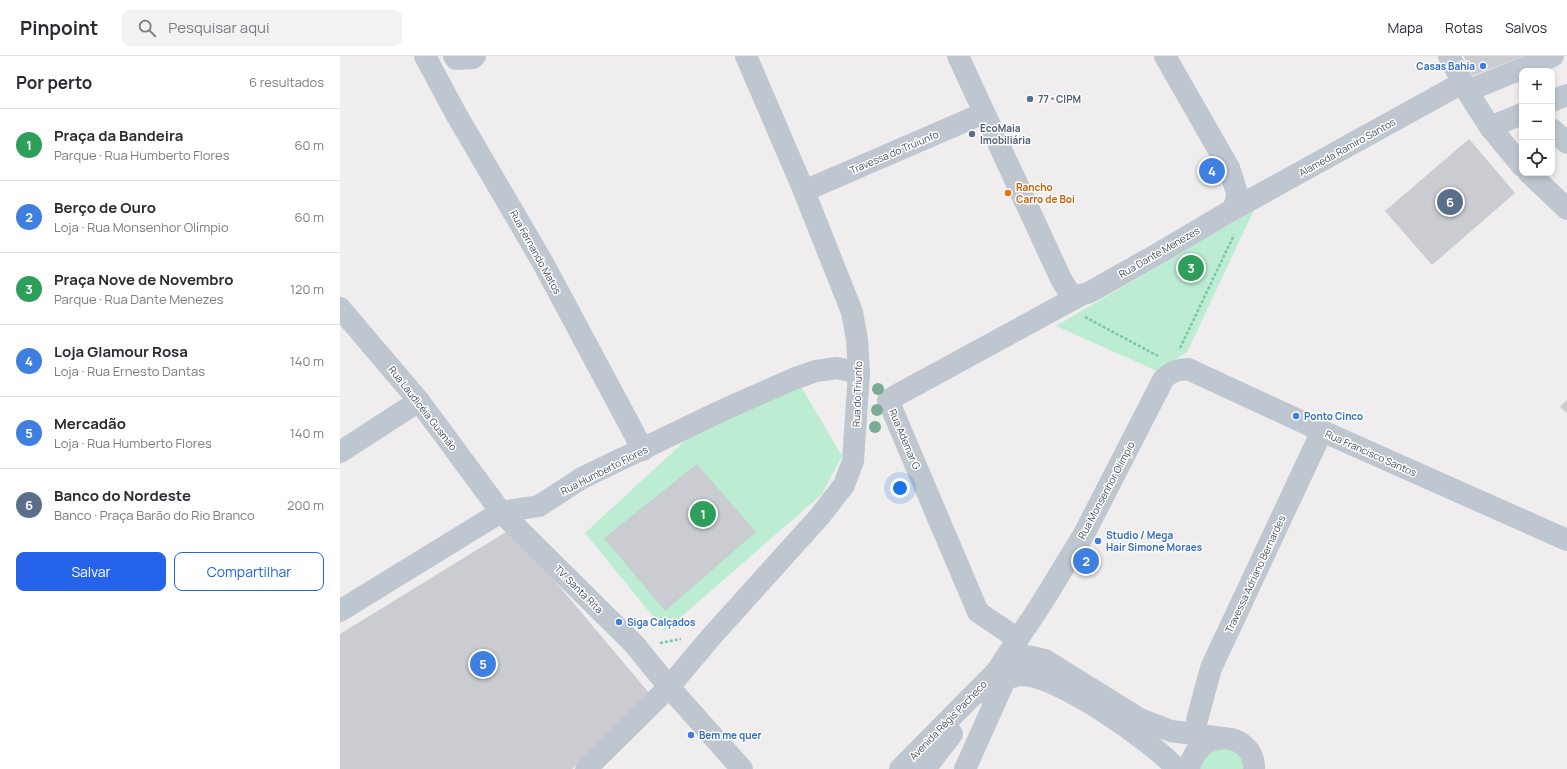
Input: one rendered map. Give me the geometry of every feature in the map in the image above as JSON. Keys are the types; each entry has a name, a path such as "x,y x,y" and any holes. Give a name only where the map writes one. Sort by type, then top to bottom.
{"street":[{"name":"Rua Fernando Matos","path":"425,56 456,114 543,263 643,450"},
{"path":"454,56 456,59 473,58 474,56"},
{"name":"Rua do Triunfo","path":"669,687 711,637 820,516 844,485 853,461 859,373 857,339 852,312 804,191 746,56"},
{"path":"958,56 1058,269 1061,279 1074,295 1070,300"},
{"path":"1165,56 1229,168 1238,193 1232,210"},
{"path":"1449,56 1465,87 1490,127 1519,162"},
{"name":"Alameda Ramiro Santos","path":"1232,210 1465,87 1553,56"},
{"path":"1555,100 1567,95"},
{"name":"Travessa do Truiunfo","path":"804,191 984,113"},
{"path":"1490,127 1519,115"},
{"path":"1555,132 1567,143"},
{"path":"1532,176 1567,209"},
{"name":"Rua Dante Menezes","path":"1070,300 1090,292 1232,210"},
{"name":"Rua Ademar G","path":"1018,639 978,612 888,400 1070,300"},
{"name":"Rua Laudicéia Gusmão","path":"340,308 419,401 501,512"},
{"name":"Rua Humberto Flores","path":"340,611 501,512 539,506 582,478 643,450 721,411 793,379 816,371 837,368 859,373"},
{"name":"Rua Francisco Santos","path":"1175,371 1188,369 1322,432 1567,540"},
{"name":"Rua Monsenhor Olímpio","path":"1001,676 1018,639 1084,534 1160,387 1167,375 1175,371"},
{"path":"340,452 419,401"},
{"name":"Travessa Adriano Bernardes","path":"1198,720 1211,668 1322,432"},
{"name":"TV. Santa Rita","path":"501,512 634,644 669,687"},
{"path":"965,769 1001,676 1010,660 1027,656 1045,660 1140,719 1171,731 1222,738 1238,742 1248,750 1254,763 1254,769"},
{"path":"1001,676 1030,676 1050,682 1083,699 1162,754 1177,769"},
{"name":"Avenida Régis Pacheco","path":"925,769 976,701 1001,676"},
{"name":"Avenida Régis Pacheco","path":"900,769 1001,676"},
{"path":"586,769 669,687 742,769"},
{"path":"1189,769 1194,754 1206,742 1222,738"}],"path":[{"path":"1175,371 1174,364 1176,357 1234,234"},
{"path":"1070,300 1153,353 1175,371"},
{"path":"634,644 658,644 672,640 711,637"}],"green space":[{"path":"1254,210 1187,352 1157,371 1056,326"},
{"path":"799,383 842,456 822,494 665,631 585,533 689,437"},
{"path":"1222,738 1254,769 1189,769"}],"building":[{"name":"Casas Bahia","path":"1464,56 1523,56 1472,76"},
{"path":"1469,139 1515,193 1432,265 1385,211"},
{"path":"1567,400 1567,413 1560,407"},
{"path":"697,464 756,532 665,611 604,538"},
{"path":"511,529 650,694 572,769 340,769 340,634"}],"place":[{"name":"Casas Bahia","path":"1483,66"},
{"name":"77 ª CIPM","path":"1030,99"},
{"name":"EcoMaia Imobiliária","path":"972,134"},
{"name":"Loja Glamour Rosa","path":"1212,171"},
{"name":"Rancho Carro de Boi","path":"1008,193"},
{"name":"Banco do Nordeste","path":"1450,202"},
{"name":"Praça Nove de Novembro","path":"1191,268"},
{"name":"Ponto Cinco","path":"1296,416"},
{"name":"Praça da Bandeira","path":"703,514"},
{"name":"Studio / Mega Hair Simone Moraes","path":"1098,541"},
{"name":"Berço de Ouro","path":"1086,561"},
{"name":"Siga Calçados","path":"619,622"},
{"name":"Mercadão","path":"483,664"},
{"name":"Bem me quer","path":"691,735"}]}
